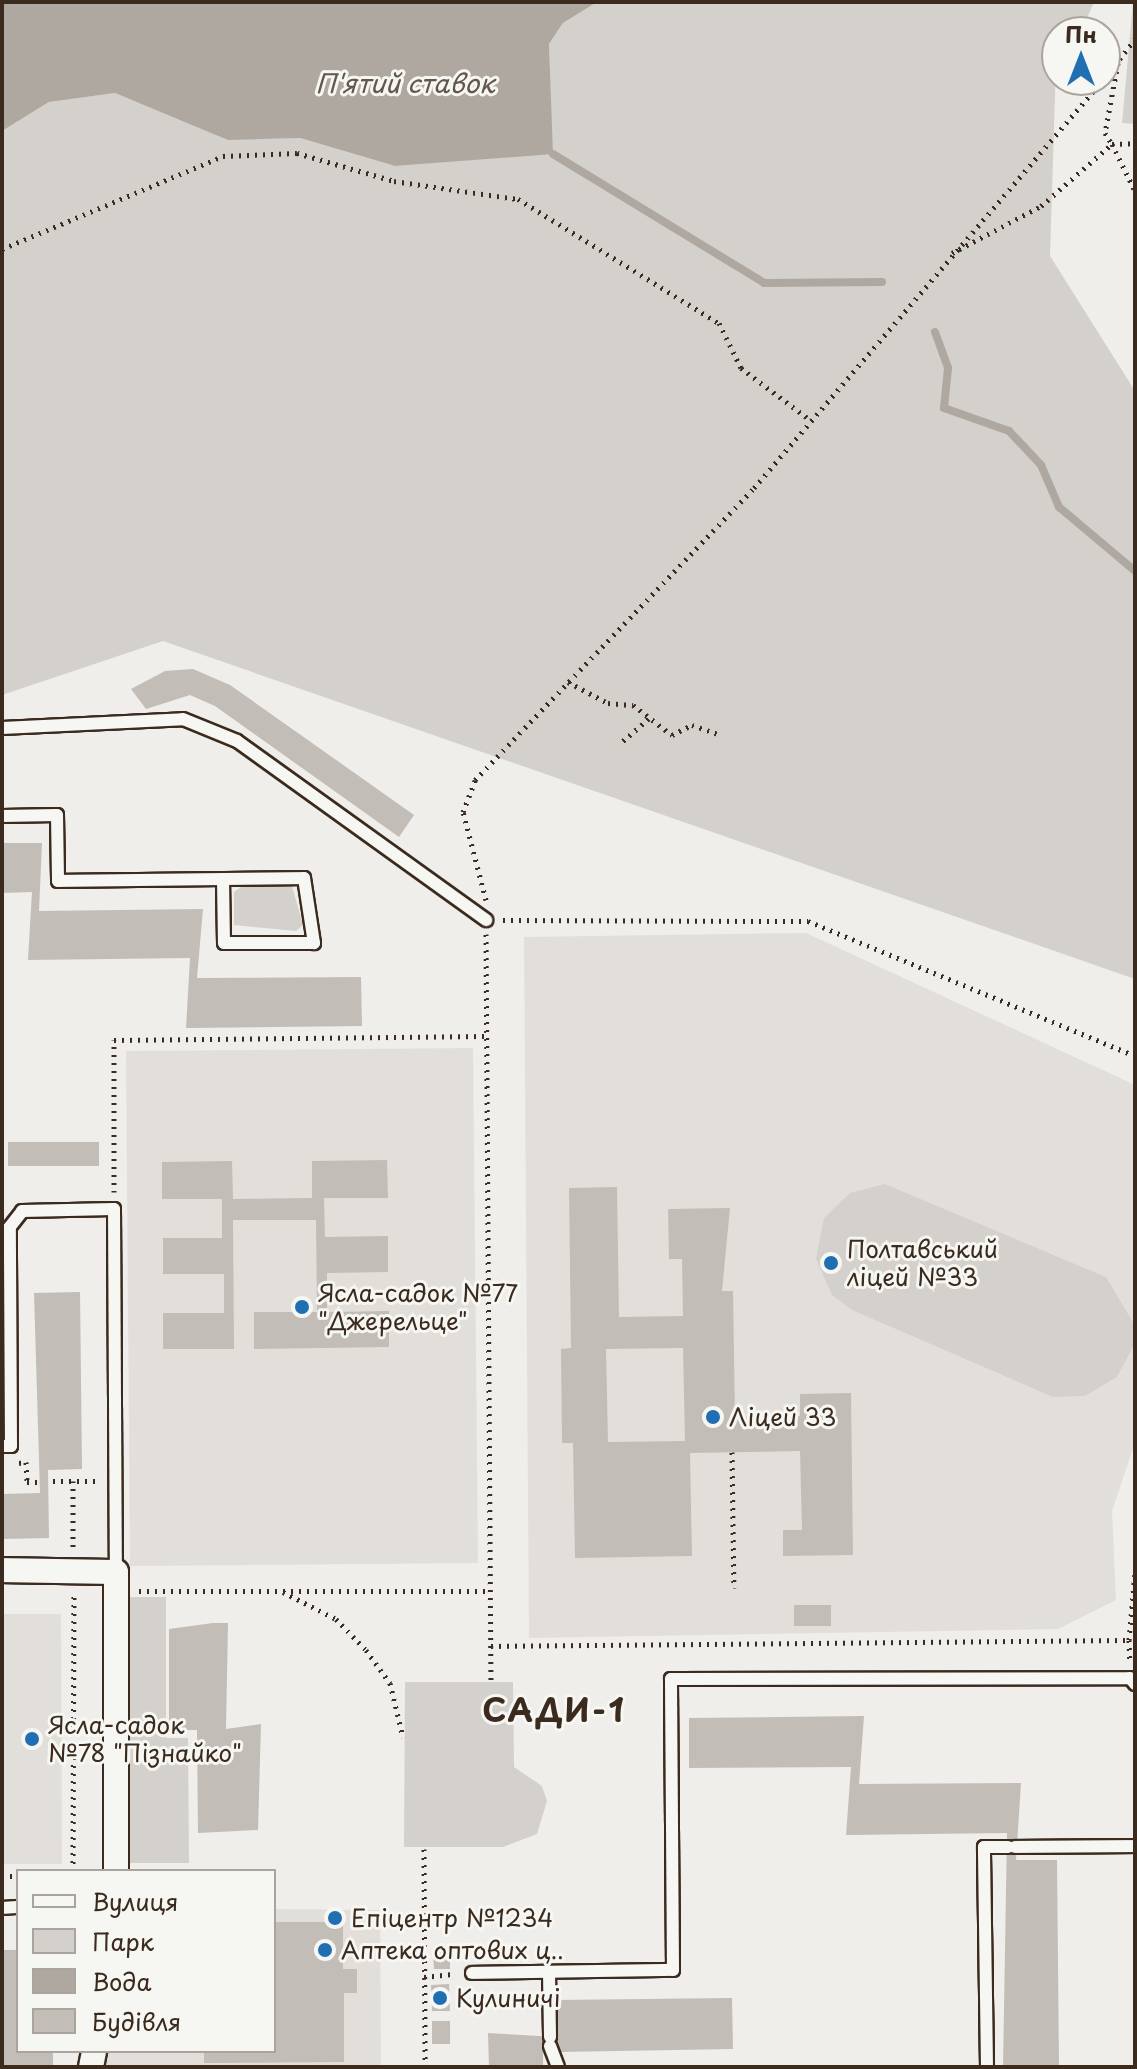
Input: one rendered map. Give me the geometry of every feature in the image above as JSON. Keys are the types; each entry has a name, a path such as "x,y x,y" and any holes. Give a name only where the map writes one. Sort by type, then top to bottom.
{"street":[{"path":"2,1570 74,1571 116,1581 116,1869"}],"lane":[{"path":"2,728 183,719 237,741 486,920"},
{"path":"2,816 57,815 58,881 304,878 314,943 224,943 223,879"},
{"path":"2,1446 11,1446 6,1232 22,1211 114,1209 116,1581"},
{"path":"472,1973 673,1970 671,1679 1130,1678 1135,1684"},
{"path":"987,2067 984,1847 1135,1846"},
{"path":"549,1972 550,2041 558,2067"}],"path":[{"path":"1121,59 1135,39"},
{"path":"491,1680 485,875 463,812 475,780 754,488 948,256 1089,96"},
{"path":"1112,96 1105,133 1135,191"},
{"path":"948,256 1041,206 1112,144 1135,143"},
{"path":"2,249 223,156 297,153 394,181 518,199 719,323 741,368 809,419"},
{"path":"568,682 651,717 672,735 692,725 721,735"},
{"path":"623,741 651,717"},
{"path":"486,920 808,921 1135,1056"},
{"path":"114,1209 114,1040 487,1036"},
{"path":"732,1452 734,1588"},
{"path":"14,1463 26,1462 27,1482 37,1482"},
{"path":"53,1481 116,1481"},
{"path":"73,1481 73,1869"},
{"path":"491,1646 1129,1640 1135,1573"},
{"path":"116,1581 280,1591 490,1591"},
{"path":"280,1591 336,1619 366,1650 390,1683 403,1737"},
{"path":"424,1849 425,2067"},
{"path":"424,1977 472,1973"}],"shaded area":[{"name":"Полтавський ліцей №33","path":"806,933 1135,1085 1135,1442 1112,1511 1116,1600 1058,1629 529,1638 524,937"},
{"name":"Ясла-садок №77 \"Джерельце\"","path":"473,1048 478,1563 130,1566 126,1051"},
{"name":"Ясла-садок №78 \"Пізнайко\"","path":"2,1614 61,1614 62,1864 2,1864"},
{"path":"276,1909 380,1910 381,2067 104,2067 107,2053 276,2053"}],"green space":[{"path":"597,2 1094,2 1088,16 1041,16 1041,96 1055,96 1050,256 1135,391 1135,979 163,641 2,695 2,131 49,102 115,93 228,139 300,138 395,166 552,153 549,44 563,23"},
{"path":"1135,2 1135,124 1122,123"},
{"path":"292,886 303,925 296,931 234,925 234,892 241,887"},
{"path":"885,1184 1106,1277 1134,1324 1133,1347 1117,1377 1085,1396 1053,1397 852,1310 832,1295 816,1259 824,1218 850,1193"},
{"path":"126,1597 166,1597 166,1738 188,1738 189,1863 127,1863"},
{"path":"405,1682 513,1682 514,1767 542,1786 547,1801 537,1834 503,1847 404,1847"}],"water":[{"name":"П'ятий ставок","path":"2,2 597,2 563,23 549,44 553,154 395,166 300,138 228,140 115,93 49,102 2,131"}],"building":[{"path":"193,669 230,685 414,815 399,837 215,706 190,695 146,709 131,689 165,671"},
{"path":"2,843 42,843 39,911 203,909 197,978 361,977 362,1026 186,1028 190,958 28,960 32,892 2,893"},
{"path":"8,1142 99,1142 99,1166 8,1166"},
{"path":"387,1160 388,1198 324,1198 325,1237 388,1236 388,1272 327,1273 327,1312 389,1311 389,1347 254,1349 254,1312 317,1312 316,1220 233,1220 234,1349 163,1349 163,1313 224,1313 224,1274 163,1274 163,1238 222,1238 222,1199 162,1199 162,1162 232,1161 233,1199 312,1198 312,1161"},
{"path":"617,1187 619,1317 683,1316 682,1259 669,1259 668,1209 730,1208 722,1291 733,1291 735,1417 800,1416 800,1394 851,1393 853,1555 783,1556 783,1530 802,1530 800,1451 690,1453 692,1556 575,1558 573,1443 562,1443 561,1349 571,1348 569,1188","holes":["683,1348 685,1441 608,1442 606,1349"]},
{"path":"80,1292 82,1469 48,1470 49,1538 2,1539 2,1494 40,1493 34,1293"},
{"path":"794,1605 831,1605 831,1626 794,1626"},
{"path":"228,1623 226,1729 261,1724 258,1830 198,1833 197,1730 169,1730 169,1629"},
{"path":"864,1716 859,1784 1021,1783 1016,1860 1057,1860 1059,2067 1003,2067 1007,1833 846,1835 851,1767 689,1768 689,1718"},
{"path":"276,1922 343,1922 343,1969 357,1969 357,1993 344,1993 344,2062 204,2063 204,2053 276,2053"},
{"path":"2,1950 16,1950 16,2053 53,2053 53,2067 2,2067"},
{"path":"433,1952 450,1952 450,1969 434,1969"},
{"name":"Кулиничі","path":"449,1984 450,2011 432,2011 431,1985"},
{"path":"732,1998 733,2049 558,2052 558,2046 543,2046 543,2067 489,2067 488,2033 558,2037 557,2000"},
{"path":"432,2021 450,2021 450,2044 432,2044"}],"waterway":[{"path":"553,154 764,283 882,282"},
{"path":"935,332 948,368 944,408 1009,431 1041,465 1059,507 1135,571"}],"place":[{"name":"Полтавський ліцей №33","path":"831,1263"},
{"name":"Ясла-садок №77 \"Джерельце\"","path":"302,1307"},
{"name":"Ліцей 33","path":"713,1417"},
{"name":"Ясла-садок №78 \"Пізнайко\"","path":"32,1739"},
{"name":"Епіцентр №1234","path":"335,1918"},
{"name":"Аптека оптових ц‥","path":"325,1950"},
{"name":"Кулиничі","path":"440,1998"}],"district":[{"name":"САДИ-1","path":"554,1709"}]}
